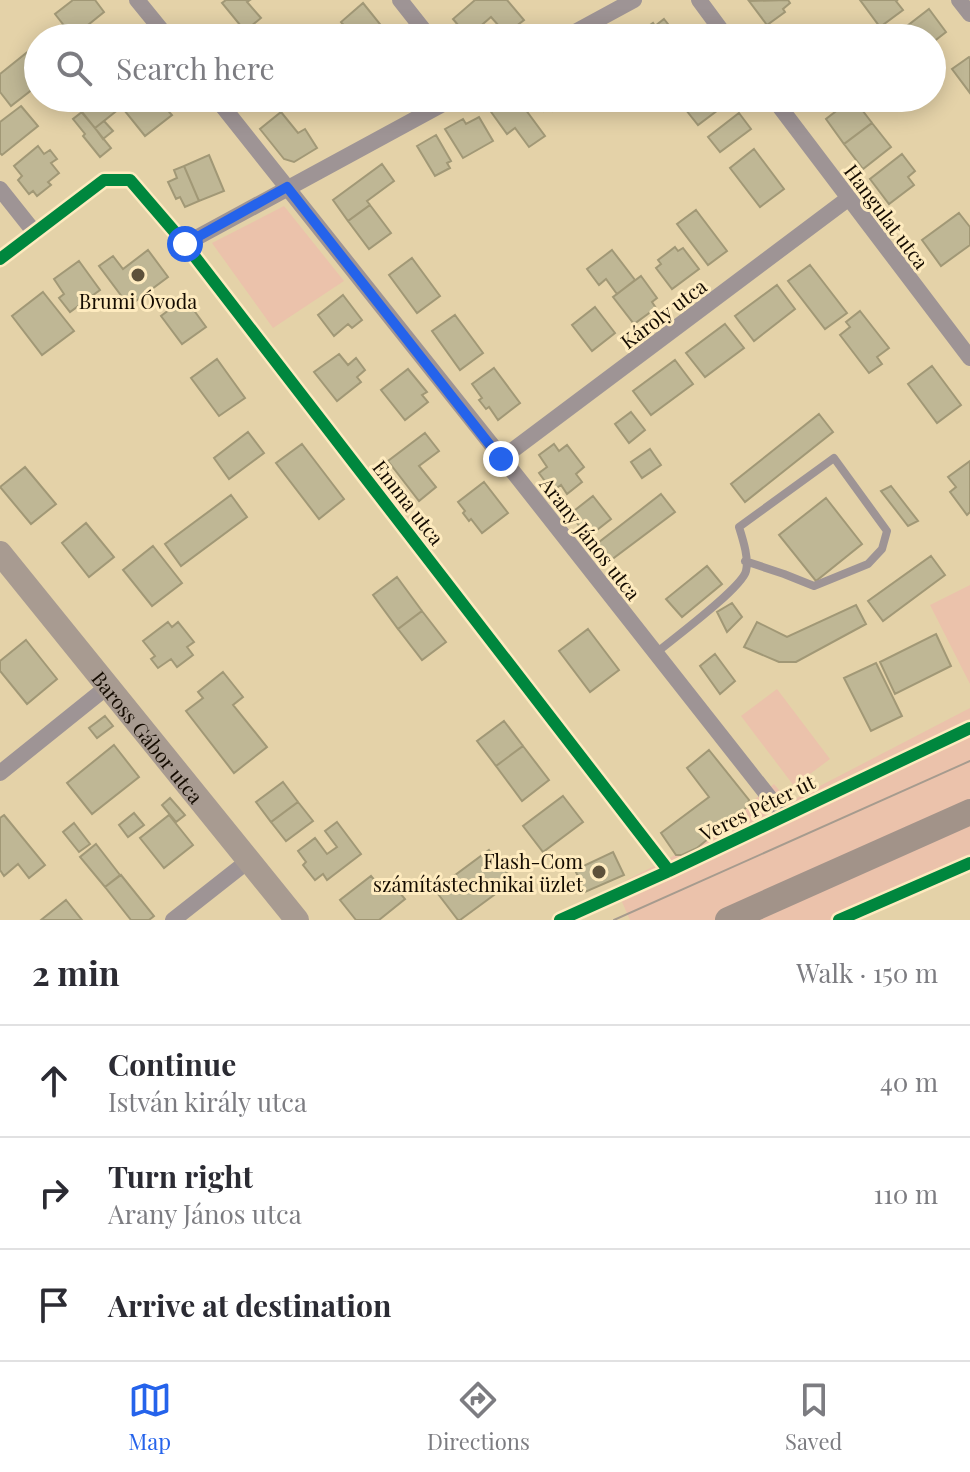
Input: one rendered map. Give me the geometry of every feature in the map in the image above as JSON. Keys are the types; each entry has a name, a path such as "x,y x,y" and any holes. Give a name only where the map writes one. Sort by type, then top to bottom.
{"main road":[{"path":"728,920 970,812"}],"street":[{"path":"137,0 157,24"},
{"path":"400,0 419,24"},
{"path":"590,24 634,0"},
{"path":"699,0 717,24"},
{"path":"959,0 970,14"},
{"name":"Arany János utca","path":"227,112 784,816"},
{"path":"185,244 428,112"},
{"name":"Hangulat utca","path":"784,112 970,358"},
{"name":"Emma utca","path":"35,233 104,180 130,180 185,244 669,871"},
{"path":"0,189 35,233 0,259"},
{"name":"Károly utca","path":"501,459 849,198"},
{"name":"Baross Gábor utca","path":"0,553 297,920"},
{"path":"0,773 107,687"},
{"name":"Veres Péter út","path":"560,920 970,728"},
{"path":"173,920 248,861"}],"lane":[{"path":"655,653 735,588 746,573 739,527 834,458 887,531 882,549 868,564 814,586 745,561"}],"shaded area":[{"path":"284,206 344,281 273,328 212,243"},
{"path":"970,585 970,684 930,605"},
{"path":"777,689 830,759 794,786 741,716"},
{"path":"970,708 970,860 834,920 630,920 615,886 670,858 749,807 774,784 789,802"}],"building":[{"path":"73,0 95,0 104,12 89,24 63,24 55,14"},
{"path":"226,0 250,0 247,2 261,18 254,24 239,24 222,3"},
{"path":"475,0 507,0 524,20 519,24 497,24 491,17 483,24 457,24 453,19"},
{"path":"788,0 790,3 783,9 785,12 766,24 749,1"},
{"path":"860,0 898,0 903,10 884,24 878,24"},
{"path":"363,3 380,24 343,24 341,22"},
{"path":"929,9 940,24 910,24"},
{"path":"24,55 24,96 11,106 0,92 0,74"},
{"path":"970,58 970,93 952,69"},
{"path":"21,106 38,126 2,155 0,122"},
{"path":"81,112 115,112 95,128"},
{"path":"82,112 111,148 100,157 73,119"},
{"path":"126,112 169,112 172,115 145,136"},
{"path":"281,112 298,133 305,129 317,148 294,162 284,159 260,129"},
{"path":"491,112 527,112 545,136 529,147 515,128 507,134"},
{"path":"688,112 715,112 698,125"},
{"path":"835,112 864,112 872,123 844,144 826,119"},
{"path":"739,113 751,129 720,152 708,137"},
{"path":"479,117 493,141 463,158 445,129 463,119 466,124"},
{"path":"104,121 113,131 103,139 95,128"},
{"path":"872,123 891,147 863,169 844,144"},
{"path":"436,135 451,161 447,163 450,168 435,176 417,146"},
{"path":"38,146 44,154 50,150 57,159 51,163 59,173 48,182 51,185 37,196 33,191 29,194 18,180 22,176 14,166"},
{"path":"754,149 784,189 760,207 730,168"},
{"path":"902,154 915,171 908,177 914,185 889,204 870,179"},
{"path":"209,155 224,191 199,201 184,166"},
{"path":"382,164 394,181 367,201 370,205 348,221 333,200"},
{"path":"184,166 199,201 185,207 180,197 176,199 168,182 177,178 174,170"},
{"path":"370,205 391,233 369,249 348,221"},
{"path":"696,210 727,251 708,265 677,224"},
{"path":"959,213 970,227 970,245 941,266 922,240"},
{"path":"675,247 678,251 683,248 699,269 672,289 656,268 661,264 658,260"},
{"path":"148,250 168,277 129,306 99,266 113,256 123,269"},
{"path":"612,250 635,280 617,294 606,279 599,285 587,269"},
{"path":"412,258 440,296 417,313 389,275"},
{"path":"79,261 100,290 70,312 59,298 64,294 54,279"},
{"path":"810,265 847,313 825,329 788,281"},
{"path":"641,276 657,298 652,302 656,308 634,324 613,297"},
{"path":"777,285 795,309 754,341 735,316"},
{"path":"43,292 74,331 42,355 12,316"},
{"path":"343,295 362,320 352,328 348,324 334,336 318,315"},
{"path":"185,298 206,327 182,344 161,316"},
{"path":"595,307 615,333 592,351 572,325"},
{"path":"860,311 889,348 877,357 882,364 869,373 840,335 850,327 846,322"},
{"path":"455,315 483,353 460,370 432,331"},
{"path":"725,324 744,348 705,377 686,353"},
{"path":"339,354 348,365 356,358 365,370 357,377 361,382 337,401 314,372"},
{"path":"217,359 245,398 219,416 191,378"},
{"path":"675,360 693,384 651,415 633,391"},
{"path":"932,366 961,405 937,423 908,384"},
{"path":"494,368 520,403 498,420 489,407 486,409 479,400 482,398 472,384"},
{"path":"408,369 427,392 422,395 428,402 405,420 381,390"},
{"path":"631,412 645,430 629,443 615,424"},
{"path":"819,414 833,432 745,502 731,484"},
{"path":"248,432 264,453 229,479 214,458"},
{"path":"425,433 439,451 419,466 436,487 419,501 388,461"},
{"path":"302,444 344,499 319,519 276,463"},
{"path":"554,444 559,451 567,445 584,467 576,474 582,482 567,494 561,485 552,491 539,473 547,467 539,455"},
{"path":"650,449 661,465 642,478 631,462"},
{"path":"970,461 970,512 967,515 950,492 956,487 948,477"},
{"path":"25,467 56,504 31,524 0,487"},
{"path":"484,482 508,513 482,533 471,519 469,521 458,502"},
{"path":"891,486 918,521 908,526 881,491"},
{"path":"661,494 675,512 607,563 594,546"},
{"path":"231,495 247,517 181,566 165,544"},
{"path":"593,496 611,519 588,537 570,514"},
{"path":"826,498 862,544 816,581 779,535"},
{"path":"86,523 114,557 89,577 62,543"},
{"path":"153,546 182,583 152,606 123,570"},
{"path":"931,556 945,575 883,621 868,601"},
{"path":"707,566 722,584 682,617 666,599"},
{"path":"397,577 422,611 398,629 373,595"},
{"path":"732,603 742,617 727,632 717,612"},
{"path":"856,605 866,624 796,662 779,662 744,647 757,622 787,637"},
{"path":"422,611 446,642 422,660 398,629"},
{"path":"168,622 172,627 178,622 194,642 187,647 193,655 177,667 171,659 158,668 151,659 155,656 143,641"},
{"path":"588,629 619,670 590,692 559,651"},
{"path":"936,634 951,666 895,694 880,662"},
{"path":"26,640 57,679 27,704 0,671 0,661"},
{"path":"715,654 735,681 720,694 700,666"},
{"path":"876,663 902,716 871,731 844,678"},
{"path":"223,672 243,697 233,705 267,747 234,773 186,711 203,698 198,692"},
{"path":"105,716 113,726 97,738 89,728"},
{"path":"504,721 523,746 496,766 477,741"},
{"path":"114,745 139,777 92,814 67,783"},
{"path":"523,746 549,780 522,801 496,766"},
{"path":"709,750 749,800 747,807 697,848 676,855 661,833 709,797 687,768"},
{"path":"283,782 298,802 271,822 256,802"},
{"path":"563,796 583,822 543,852 523,826"},
{"path":"170,798 185,815 176,822 162,805"},
{"path":"298,802 313,821 286,841 271,822"},
{"path":"134,813 144,825 128,837 119,825"},
{"path":"4,815 45,865 29,878 18,864 4,876 0,870 0,818"},
{"path":"169,815 193,845 164,868 140,838"},
{"path":"337,822 361,854 327,880 323,874 315,880 303,865 306,862 298,851 315,838 327,854 337,847 325,831"},
{"path":"74,823 90,844 79,852 63,832"},
{"path":"96,844 120,875 105,887 80,857"},
{"path":"489,850 513,881 458,920 435,890"},
{"name":"Flash-Com számítástechnikai üzlet","path":"613,852 624,875 585,892 575,870"},
{"path":"121,875 154,916 149,920 131,920 105,887"},
{"path":"371,876 381,888 390,881 405,899 379,920 356,920 340,900"},
{"path":"66,900 82,920 41,920"}],"tram line":[{"path":"614,920 970,761"}],"cycle path":[{"path":"0,259 104,180 130,180 185,244 669,871"},
{"path":"560,920 970,728"},
{"path":"839,920 970,863"}],"place":[{"name":"Brumi Óvoda","path":"138,275"},
{"name":"Flash-Com számítástechnikai üzlet","path":"599,872"}],"route":[{"path":"185,244 287,187 501,459"}]}
